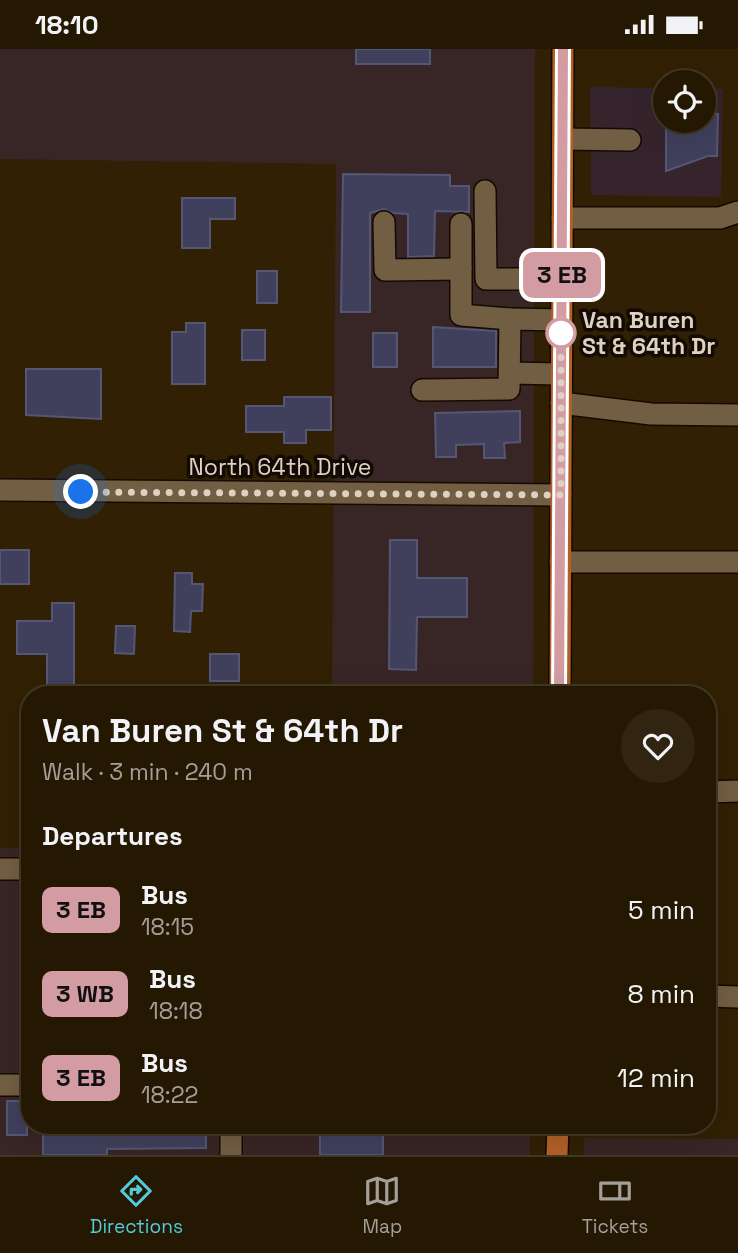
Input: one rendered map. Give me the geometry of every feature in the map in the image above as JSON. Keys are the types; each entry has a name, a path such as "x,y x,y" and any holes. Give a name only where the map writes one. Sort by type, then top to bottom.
{"main road":[{"path":"559,686 563,49"},
{"path":"557,1155 558,1134"}],"street":[{"path":"563,139 630,140"},
{"path":"485,191 486,279 562,279"},
{"path":"562,218 720,218 738,212"},
{"path":"384,222 385,270 461,269"},
{"path":"461,223 461,315 561,320"},
{"path":"422,390 509,389 510,319"},
{"path":"510,373 561,374"},
{"path":"561,403 652,414 738,415"},
{"name":"North 64th Drive","path":"0,491 561,495"},
{"path":"560,562 738,562"},
{"path":"716,792 738,791"},
{"path":"0,869 21,869"},
{"path":"716,996 738,997"},
{"path":"0,1085 21,1085"},
{"path":"231,1134 231,1155"}],"shaded area":[{"path":"0,49 535,49 533,686 332,686 336,164 0,159"},
{"path":"590,87 653,88 653,133 716,133 716,89 723,89 721,197 591,195"},
{"path":"0,848 21,848 21,1134 530,1134 530,1155 0,1155"},
{"path":"584,1138 738,1139 738,1155 584,1155"}],"building":[{"path":"356,49 430,49 430,64 356,64"},
{"path":"718,114 717,156 708,156 666,171 666,133 716,133"},
{"path":"343,174 450,175 450,186 469,186 469,212 435,211 434,256 408,257 408,214 384,209 370,213 370,312 341,312"},
{"path":"182,198 235,198 235,219 210,219 210,248 182,248"},
{"path":"257,271 277,271 277,303 257,303"},
{"path":"186,323 205,323 205,384 172,384 172,332 186,332"},
{"path":"433,327 496,331 496,367 433,367"},
{"path":"242,330 265,330 265,360 242,360"},
{"path":"373,333 397,333 397,367 373,367"},
{"path":"26,369 101,369 101,419 26,415"},
{"path":"284,397 331,397 331,430 306,430 306,443 284,443 284,432 246,432 246,406 284,406"},
{"path":"520,411 520,442 504,443 505,458 484,458 484,444 456,445 456,457 436,457 435,413"},
{"path":"390,540 417,540 417,578 467,578 467,617 417,617 416,670 389,669"},
{"path":"0,550 29,550 29,584 0,584"},
{"path":"175,573 192,573 192,584 203,584 202,611 191,611 190,632 174,631"},
{"path":"52,603 74,603 74,686 47,686 47,654 17,654 17,621 52,621"},
{"path":"116,626 135,626 134,654 115,653"},
{"path":"210,654 239,654 239,681 210,681"},
{"path":"7,1101 21,1101 21,1134 27,1135 7,1135"},
{"path":"43,1134 206,1134 206,1148 107,1149 107,1155 43,1155"},
{"path":"320,1134 383,1134 383,1155 320,1155"}],"bus line":[{"path":"559,686 563,49"}],"place":[{"name":"Van Buren St & 64th Dr","path":"561,333"}],"route":[{"path":"81,492 561,495 561,320 561,333"}]}
